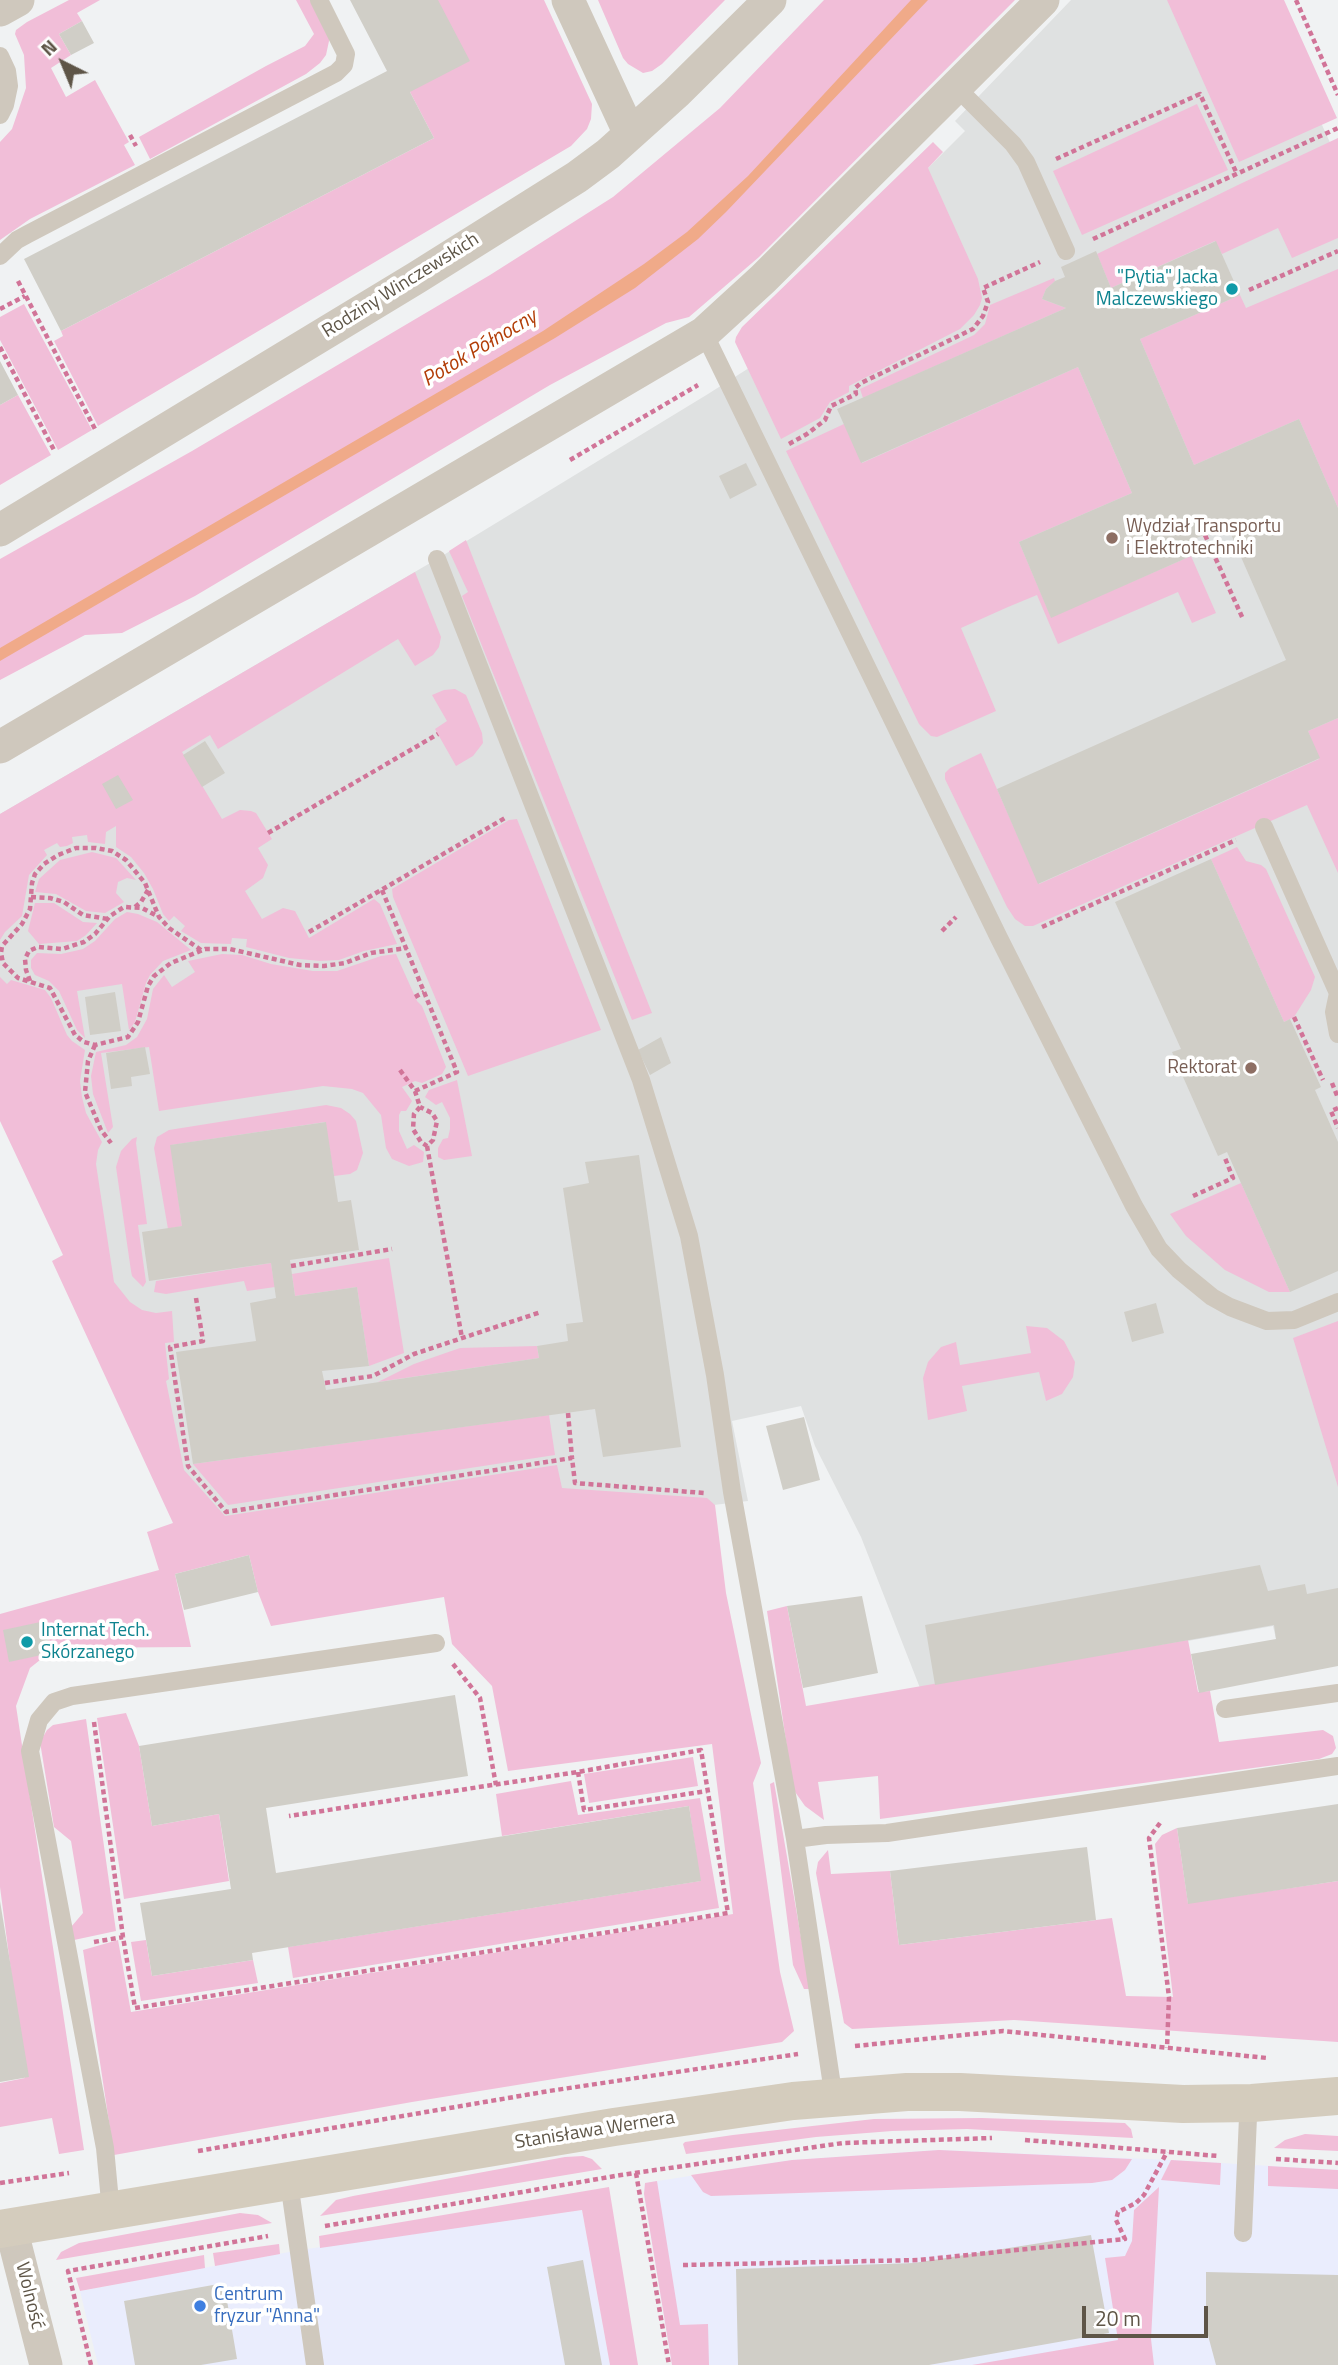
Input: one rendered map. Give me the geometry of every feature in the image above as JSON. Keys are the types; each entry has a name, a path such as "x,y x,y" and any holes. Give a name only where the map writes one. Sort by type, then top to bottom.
{"street":[{"path":"0,10 18,0"},
{"path":"568,0 631,134"},
{"name":"Rodziny Winczewskich","path":"0,530 578,177 631,134 770,0"},
{"path":"0,747 704,332 763,279 957,88 1042,0"},
{"name":"Stanisława Wernera","path":"4,2229 663,2119 793,2101 907,2092 960,2092 1183,2105 1338,2096"},
{"name":"Stanisława Wernera","path":"1183,2105 1248,2117 1338,2124"},
{"name":"Wolność","path":"4,2229 46,2365"}],"lane":[{"path":"0,256 28,234 336,73 344,65 346,54 319,0"},
{"path":"0,56 7,71 9,86 0,115"},
{"path":"957,88 1013,144 1026,162 1066,251"},
{"path":"704,332 999,938 1134,1206 1160,1249 1179,1270 1212,1297 1258,1318 1281,1322 1294,1320 1338,1302"},
{"path":"437,559 641,1080 690,1236 715,1375 732,1492 795,1839 834,2099"},
{"path":"1264,827 1338,993 1334,1012 1338,1034"},
{"path":"111,2211 105,2148 30,1751 38,1720 54,1702 90,1694 436,1643"},
{"path":"1225,1709 1338,1693"},
{"path":"795,1839 887,1833 1338,1766"},
{"path":"1243,2233 1248,2117"},
{"path":"289,2182 316,2365"}],"path":[{"path":"1296,0 1338,95"},
{"path":"1052,161 1200,94 1237,174"},
{"path":"764,456 807,434 825,420 831,406 856,394 855,388 861,383 973,329 983,316 988,302 983,288 1338,128"},
{"path":"1249,290 1338,251"},
{"path":"13,272 99,436"},
{"path":"0,309 25,296"},
{"path":"0,347 59,460"},
{"path":"1205,535 1243,620"},
{"path":"268,833 438,734"},
{"path":"309,932 532,803"},
{"path":"1042,927 1264,827"},
{"path":"201,950 169,928 159,916 137,871 126,860 112,851 76,848 58,855 35,874 30,909 22,924 2,946 1,953 3,963 18,978 50,988 75,1035 83,1042 95,1045 128,1037 138,1022 148,986 154,976 172,963 201,950 230,949 276,960 324,966 345,963 371,953 407,948"},
{"path":"30,982 25,960 29,951 38,947 73,947 95,934 118,910 134,907 141,902 148,890"},
{"path":"382,890 457,1072 415,1091"},
{"path":"31,897 50,898 64,902 83,915 108,919"},
{"path":"134,907 159,916"},
{"path":"415,997 424,992"},
{"path":"95,1045 88,1061 85,1093 101,1129 111,1143"},
{"path":"400,1070 415,1091 420,1107 432,1113 437,1121 433,1140 427,1146"},
{"path":"1332,1083 1338,1097"},
{"path":"420,1107 414,1114 413,1129 427,1146 462,1338"},
{"path":"1338,1108 1331,1111 1338,1128"},
{"path":"1192,1196 1233,1178 1225,1158"},
{"path":"291,1266 393,1249"},
{"path":"196,1298 203,1341 170,1347 188,1466 226,1512 572,1458"},
{"path":"325,1383 373,1376 414,1354 541,1312"},
{"path":"568,1413 575,1483 705,1493 732,1492"},
{"path":"436,1643 480,1698 496,1785"},
{"path":"90,1694 135,2008 728,1913 701,1750 578,1772 289,1816"},
{"path":"578,1772 584,1810 707,1791"},
{"path":"1162,1821 1149,1838 1170,1997 1167,2048"},
{"path":"91,2365 68,2271 636,2173 843,2143 999,2137"},
{"path":"1012,2138 1167,2152 1338,2163"},
{"path":"682,2265 919,2260 1125,2238 1116,2220 1118,2212 1136,2203 1144,2195 1167,2152"},
{"path":"636,2173 669,2365"}],"shaded area":[{"path":"69,0 100,0 77,13 82,21 59,34 71,55 51,68 66,97 95,80 129,142 124,145 135,165 30,219 0,240 0,142 12,129 26,88 24,55 15,34 16,30"},
{"path":"296,0 314,0 329,27 326,55 320,63 306,74 150,159 139,137 305,46 314,34"},
{"path":"438,0 544,0 592,104 587,129 571,146 98,426 54,341 63,336 61,331 434,138 410,92"},
{"path":"598,0 725,0 662,64 643,73 623,58"},
{"path":"824,0 1015,0 759,257 689,317 666,323 550,385 195,596 122,633 85,635 0,680 0,559 192,451 490,275 613,197 720,108"},
{"path":"911,0 928,0 726,212 698,239 635,288 555,338 0,661 0,648 543,331 644,264 687,232 748,176"},
{"path":"1071,0 1265,0 1338,160 1338,1627 1276,1639 1273,1626 920,1688 861,1537 815,1446 801,1406 732,1421 748,1501 627,1515 209,1546 0,1100 0,814 437,559 801,335 928,168 965,131 955,121"},
{"path":"1167,0 1284,0 1337,118 1239,162"},
{"path":"1197,104 1228,170 1082,235 1053,171"},
{"path":"1338,138 1338,238 1292,258 1278,228 1222,254 1215,241 1111,288 1097,254"},
{"path":"933,142 943,152 928,168 978,279 982,298 980,305 960,329 849,386 849,392 830,402 820,418 781,439 735,342 736,337 742,327"},
{"path":"1338,269 1338,508 1299,419 1194,465 1140,339 1240,295 1246,308"},
{"path":"1054,278 1055,281 1046,289 1042,299 1066,308 863,398 860,389 974,335 985,324 990,305"},
{"path":"24,304 92,430 58,450 0,340 0,317"},
{"path":"1078,367 1132,493 1019,542 1051,617 1191,556 1216,613 1192,623 1178,592 1058,644 1037,595 1008,607 961,628 996,711 937,737 931,736 919,724 786,451 844,424 862,463"},
{"path":"18,395 51,455 0,485 0,405"},
{"path":"466,540 652,1013 632,1020 462,596 468,592 449,551"},
{"path":"415,572 441,637 439,647 433,655 415,666 398,639 218,749 210,735 182,752 222,819 240,810 256,813 272,839 258,848 268,865 263,878 245,891 262,919 283,908 295,911 309,938 374,899 380,904 397,944 339,960 320,961 289,958 246,947 247,939 232,938 231,944 201,943 181,931 185,926 174,916 169,921 163,914 144,873 131,857 116,847 116,826 106,832 105,844 88,842 87,835 72,837 73,843 67,846 60,847 57,843 44,850 47,855 29,875 22,916 0,940 0,814"},
{"path":"455,689 466,695 482,733 483,743 473,756 456,766 435,729 447,721 432,695"},
{"path":"1338,718 1338,873 1307,805 1033,926 1025,926 1015,919 1007,907 945,779 945,773 950,768 981,753 1039,884 1319,759 1308,731"},
{"path":"517,819 601,1030 468,1076 392,889 509,820"},
{"path":"1237,847 1246,861 1266,869 1315,977 1311,990 1294,1017 1284,1022 1211,859"},
{"path":"92,852 116,858 136,880 127,878 118,882 116,893 124,902 105,913 86,911 56,894 35,892 39,879 60,860"},
{"path":"35,903 54,903 83,922 97,923 77,941 39,944 28,931"},
{"path":"127,912 157,922 191,950 163,961 150,975 135,1022 129,1030 122,984 77,991 85,1038 77,1030 59,991 49,981 35,975 31,960 37,953 61,954 83,949 95,941 115,919"},
{"path":"222,954 242,955 271,964 313,971 337,971 381,956 396,954 417,1001 422,1006 446,1067 442,1074 422,1083 415,1081 402,1087 412,1101 406,1111 401,1111 399,1115 399,1131 407,1149 414,1145 424,1152 423,1162 409,1166 392,1159 386,1148 381,1115 363,1093 352,1089 323,1086 159,1111 149,1047 101,1053 113,1127 108,1133 93,1094 91,1076 96,1052 126,1045 137,1037 147,1019 153,989 164,975 172,987 195,972 188,961"},
{"path":"0,977 7,984 11,980 45,990 67,1035 85,1050 80,1081 82,1097 86,1113 102,1142 96,1164 114,1282 130,1302 142,1310 156,1313 172,1311 174,1342 165,1343 169,1379 166,1381 184,1470 225,1516 557,1465 562,1488 707,1498 715,1505 726,1593 761,1763 753,1783 780,1972 794,2031 782,2042 412,2102 114,2155 83,1950 118,1940 131,2012 733,1914 712,1744 508,1771 492,1686 452,1644 444,1597 271,1626 258,1592 249,1555 175,1574 191,1647 55,1648 30,1668 16,1706 84,2150 59,2154 52,2118 0,2127 0,2083 25,2078 0,1887 0,1614 159,1570 147,1532 173,1523 52,1261 63,1255 0,1121"},
{"path":"457,1080 472,1156 444,1160 438,1157 438,1148 443,1139 448,1138 450,1118 442,1102 436,1105 425,1097 429,1090"},
{"path":"326,1105 341,1108 356,1121 363,1153 357,1170 350,1174 334,1176 325,1122 171,1145 182,1226 168,1229 154,1148 157,1137 169,1130"},
{"path":"137,1137 147,1224 138,1225 146,1282 143,1287 132,1276 116,1167 121,1151"},
{"path":"1241,1183 1290,1292 1269,1292 1225,1270 1186,1236 1170,1214"},
{"path":"389,1258 404,1353 369,1366 357,1287 295,1296 292,1274"},
{"path":"271,1263 275,1287 247,1291 244,1281 166,1294 154,1292 156,1281"},
{"path":"1338,1321 1338,1487 1293,1338"},
{"path":"1026,1326 1047,1328 1064,1341 1075,1362 1073,1377 1062,1394 1046,1401 1039,1372 962,1386 967,1411 928,1420 923,1378 928,1362 941,1347 956,1342 960,1365 1031,1353"},
{"path":"537,1346 539,1358 378,1382 414,1364 460,1348"},
{"path":"549,1415 555,1455 228,1505 193,1464"},
{"path":"787,1606 806,1706 1188,1640 1198,1692 1210,1691 1219,1742 1323,1730 1333,1736 1336,1748 1332,1754 1319,1759 880,1819 878,1776 818,1782 824,1820 805,1806 793,1789 767,1611"},
{"path":"126,1713 139,1746 152,1826 219,1814 229,1881 124,1899 97,1718"},
{"path":"86,1719 116,1931 74,1940 71,1927 83,1913 71,1841 54,1827 40,1742 53,1725"},
{"path":"693,1757 698,1786 589,1803 584,1774"},
{"path":"571,1781 578,1815 700,1798 719,1908 293,1978 288,1947 700,1881 689,1806 502,1836 496,1794"},
{"path":"774,1782 810,1989 804,1989 793,1965 770,1784"},
{"path":"1177,1828 1188,1903 1338,1881 1338,2042 1014,2020 852,2029 844,2023 816,1873 818,1862 828,1850 831,1874 890,1871 899,1945 1112,1918 1126,1996 1173,1997 1155,1844 1162,1835"},
{"path":"146,1940 152,1976 253,1960 258,1983 141,2001 131,1942"},
{"path":"982,2118 1125,2123 1131,2129 1133,2138 967,2129 816,2137 686,2154 683,2144 733,2135 874,2119"},
{"path":"1305,2134 1338,2136 1338,2151 1274,2148 1285,2140"},
{"path":"939,2150 1338,2170 1338,2365 672,2365 644,2194 645,2183 792,2160"},
{"path":"939,2150 1132,2159 1125,2170 1112,2180 1092,2183 711,2196 703,2192 691,2175 792,2160"},
{"path":"583,2156 592,2159 602,2169 320,2216 336,2200 353,2196"},
{"path":"1171,2160 1221,2163 1220,2185 1161,2180"},
{"path":"1268,2166 1338,2170 1338,2189 1268,2186"},
{"path":"657,2181 680,2325 708,2324 709,2365 672,2365 644,2194 645,2183"},
{"path":"609,2187 638,2365 610,2365 582,2210 320,2248 319,2236"},
{"path":"1159,2187 1151,2339 1154,2365 972,2365 1118,2340 1105,2258 1125,2256 1132,2241 1134,2210"},
{"path":"582,2210 610,2365 98,2365 80,2291 300,2250"},
{"path":"240,2213 258,2215 272,2223 56,2260 61,2252 79,2243"},
{"path":"279,2244 280,2254 215,2266 213,2253"},
{"path":"204,2255 205,2268 80,2291 76,2278"}],"building":[{"path":"350,0 438,0 470,61 410,92 434,138 61,331 24,259 387,71"},
{"path":"82,21 94,43 71,55 59,34"},
{"path":"1216,241 1240,295 1140,339 1194,465 1299,419 1338,508 1338,718 1308,731 1320,758 1038,884 997,789 1286,660 1227,525 1185,543 1191,556 1051,618 1019,542 1132,493 1078,367 861,463 837,409 1066,308 1042,299 1046,289 1065,277 1061,267 1096,251 1111,288"},
{"path":"0,361 18,395 0,405"},
{"path":"746,463 757,485 730,499 719,476"},
{"path":"205,741 225,773 202,787 183,755"},
{"path":"118,775 133,800 116,809 102,784"},
{"name":"Rektorat","path":"1211,859 1284,1022 1290,1019 1321,1087 1315,1090 1338,1142 1338,1271 1290,1292 1227,1152 1218,1156 1172,1052 1181,1049 1115,902"},
{"path":"115,992 121,1031 90,1035 85,997"},
{"path":"661,1037 671,1063 650,1075 638,1050"},
{"path":"145,1047 150,1074 131,1077 132,1086 111,1089 106,1053"},
{"path":"326,1122 338,1202 351,1200 359,1250 290,1260 295,1296 357,1287 369,1366 322,1371 326,1390 539,1358 537,1346 568,1341 566,1324 583,1322 563,1188 589,1183 585,1162 639,1155 681,1447 603,1457 595,1409 193,1464 176,1352 256,1341 250,1303 276,1298 271,1263 149,1281 142,1232 182,1226 170,1145"},
{"path":"1156,1303 1164,1333 1132,1342 1124,1312"},
{"path":"804,1417 820,1480 783,1490 766,1426"},
{"path":"249,1555 258,1592 184,1610 175,1574"},
{"path":"1260,1565 1268,1591 1305,1584 1307,1594 1338,1588 1338,1666 1199,1693 1191,1654 1276,1639 1274,1625 935,1685 925,1625"},
{"path":"862,1596 878,1673 803,1688 787,1606"},
{"name":"Internat Tech. Skórzanego","path":"45,1621 51,1653 9,1662 3,1630"},
{"path":"455,1695 468,1776 266,1808 276,1873 689,1806 701,1881 252,1953 253,1960 152,1976 140,1903 231,1889 219,1814 152,1826 139,1746"},
{"path":"1338,1804 1338,1881 1188,1904 1177,1828"},
{"path":"1087,1847 1096,1920 899,1945 890,1871"},
{"path":"0,1901 29,2077 0,2082"},
{"path":"1091,2235 1109,2333 929,2365 738,2365 736,2269 914,2263"},
{"path":"583,2260 602,2365 565,2365 547,2267"},
{"path":"1206,2272 1338,2275 1338,2365 1216,2365 1206,2328"},
{"path":"224,2283 237,2359 201,2365 135,2365 124,2301"}],"place":[{"name":"\"Pytia\" Jacka Malczewskiego","path":"1232,289"},
{"name":"Wydział Transportu i Elektrotechniki","path":"1112,538"},
{"name":"Rektorat","path":"1251,1068"},
{"name":"Internat Tech. Skórzanego","path":"27,1642"},
{"name":"Centrum fryzur \"Anna\"","path":"200,2306"}],"water label":[{"name":"Potok Północny","path":"480,349"}]}
